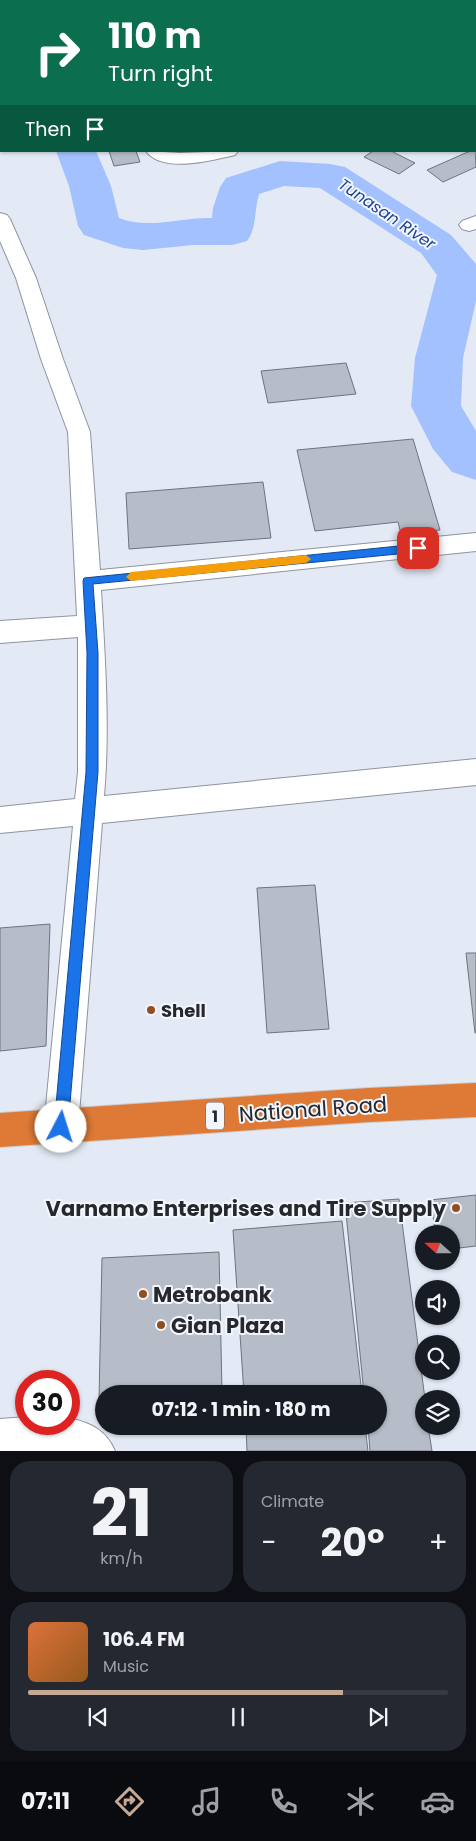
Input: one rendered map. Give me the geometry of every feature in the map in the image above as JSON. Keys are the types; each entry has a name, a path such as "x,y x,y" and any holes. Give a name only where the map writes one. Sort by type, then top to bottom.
{"highway":[{"name":"National Road","path":"0,1130 476,1100"}],"street":[{"path":"156,152 162,156 173,159 224,152"},
{"path":"0,219 26,278 52,359 79,432 91,625 92,772 61,1127"},
{"path":"88,581 476,542"},
{"path":"0,632 91,625"},
{"path":"0,820 476,772"},
{"path":"0,1439 71,1438 95,1451"}],"building":[{"path":"109,152 136,152 140,162 114,166"},
{"path":"372,152 393,152 415,163 399,174 364,157"},
{"path":"468,152 475,152 476,167 443,182 427,170"},
{"path":"346,363 356,394 268,403 261,371"},
{"path":"413,439 440,530 401,534 398,522 315,531 297,450"},
{"path":"263,482 271,538 129,549 126,493"},
{"path":"315,885 329,1029 267,1033 257,888"},
{"path":"50,924 46,1046 0,1051 0,928"},
{"path":"466,953 476,953 476,1033 475,1033"},
{"path":"476,1195 476,1246 460,1248 460,1225 434,1225 430,1200"},
{"path":"399,1199 417,1335 415,1335 415,1380 423,1380 424,1390 415,1390 415,1435 429,1435 432,1451 370,1451 369,1435 387,1435 387,1385 363,1385 345,1203"},
{"path":"342,1221 361,1385 243,1385 233,1230"},
{"name":"Gian Plaza","path":"219,1252 222,1385 99,1385 102,1258"},
{"path":"246,1435 366,1435 368,1451 247,1451"}],"waterway":[{"name":"Tunasan River","path":"76,152 90,186 99,226 123,234 143,237 193,231 232,232 234,208 241,187 280,173 330,176 436,244 460,274 439,358 436,406 451,436 470,459 476,461"}],"slow traffic":[{"path":"131,577 306,559"}],"place":[{"name":"Shell","path":"151,1010"},
{"name":"Varnamo Enterprises and Tire Supply","path":"456,1208"},
{"name":"Metrobank","path":"143,1294"},
{"name":"Gian Plaza","path":"161,1325"}],"route":[{"path":"61,1127 92,772 92,653 88,581 418,548"}]}
